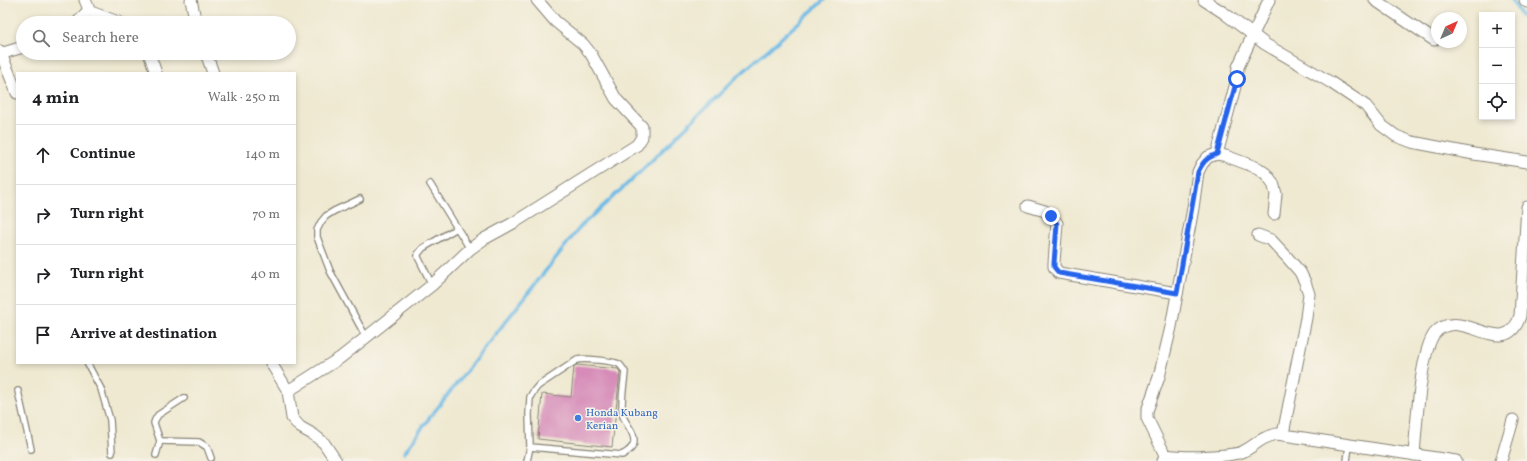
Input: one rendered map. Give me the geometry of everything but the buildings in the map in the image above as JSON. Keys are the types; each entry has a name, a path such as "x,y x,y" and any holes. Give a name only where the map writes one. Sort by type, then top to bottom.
{"street":[{"path":"85,0 88,11"},
{"path":"191,0 194,16"},
{"path":"288,391 340,358 432,284 470,249 484,239 515,222 637,145 642,137 642,127 616,98 596,66 591,54 583,44 555,21 537,0"},
{"path":"1204,0 1265,44 1330,82 1366,106 1382,124 1396,136 1412,142 1527,162"},
{"path":"1217,154 1237,79 1238,67 1269,0"},
{"path":"1376,0 1431,38"},
{"path":"83,16 88,11"},
{"path":"88,11 102,16"},
{"path":"16,48 0,53 16,91"},
{"path":"151,60 156,72"},
{"path":"208,60 213,72"},
{"path":"1274,214 1276,194 1273,183 1266,174 1258,168 1217,154 1208,157 1202,164 1198,172 1171,327 1159,377 1147,411 1147,418 1164,458 1178,457 1194,459 1241,453 1268,436 1284,434 1414,458 1456,461"},
{"path":"1028,206 1044,211 1057,224 1054,267 1059,273 1177,293"},
{"path":"1414,458 1417,411 1423,370 1429,342 1434,334 1441,327 1452,324 1501,336 1511,333 1517,326 1520,316 1527,207"},
{"path":"1258,235 1272,240 1300,272 1309,294 1306,318 1284,434"},
{"path":"272,364 288,391 292,418 300,428 314,435 324,443 336,461"},
{"path":"1501,461 1513,420"}],"lane":[{"path":"430,184 470,249"},
{"path":"360,199 326,216 317,230 317,237 330,271 366,337"},
{"path":"432,284 418,257 418,254 423,248 457,228"},
{"path":"528,461 530,446 530,397 538,386 577,360 583,358 618,363 622,367 625,372 623,415 633,434 634,441 628,452 622,455 530,446"},
{"path":"88,364 101,390 110,420 112,453"},
{"path":"18,391 31,449"},
{"path":"156,455 160,442 154,423 155,420 158,415 184,398"},
{"path":"160,442 199,442 207,446 210,458"},
{"path":"1347,461 1349,446"}],"waterway":[{"path":"404,453 427,421 581,226 637,175 735,79 824,0"},
{"path":"1512,0 1521,15 1527,21"}],"place":[{"name":"Honda Kubang Kerian","path":"578,418"}],"route":[{"path":"1051,216 1057,224 1054,267 1059,273 1177,293 1193,208 1198,172 1208,157 1217,154 1237,79"}]}
